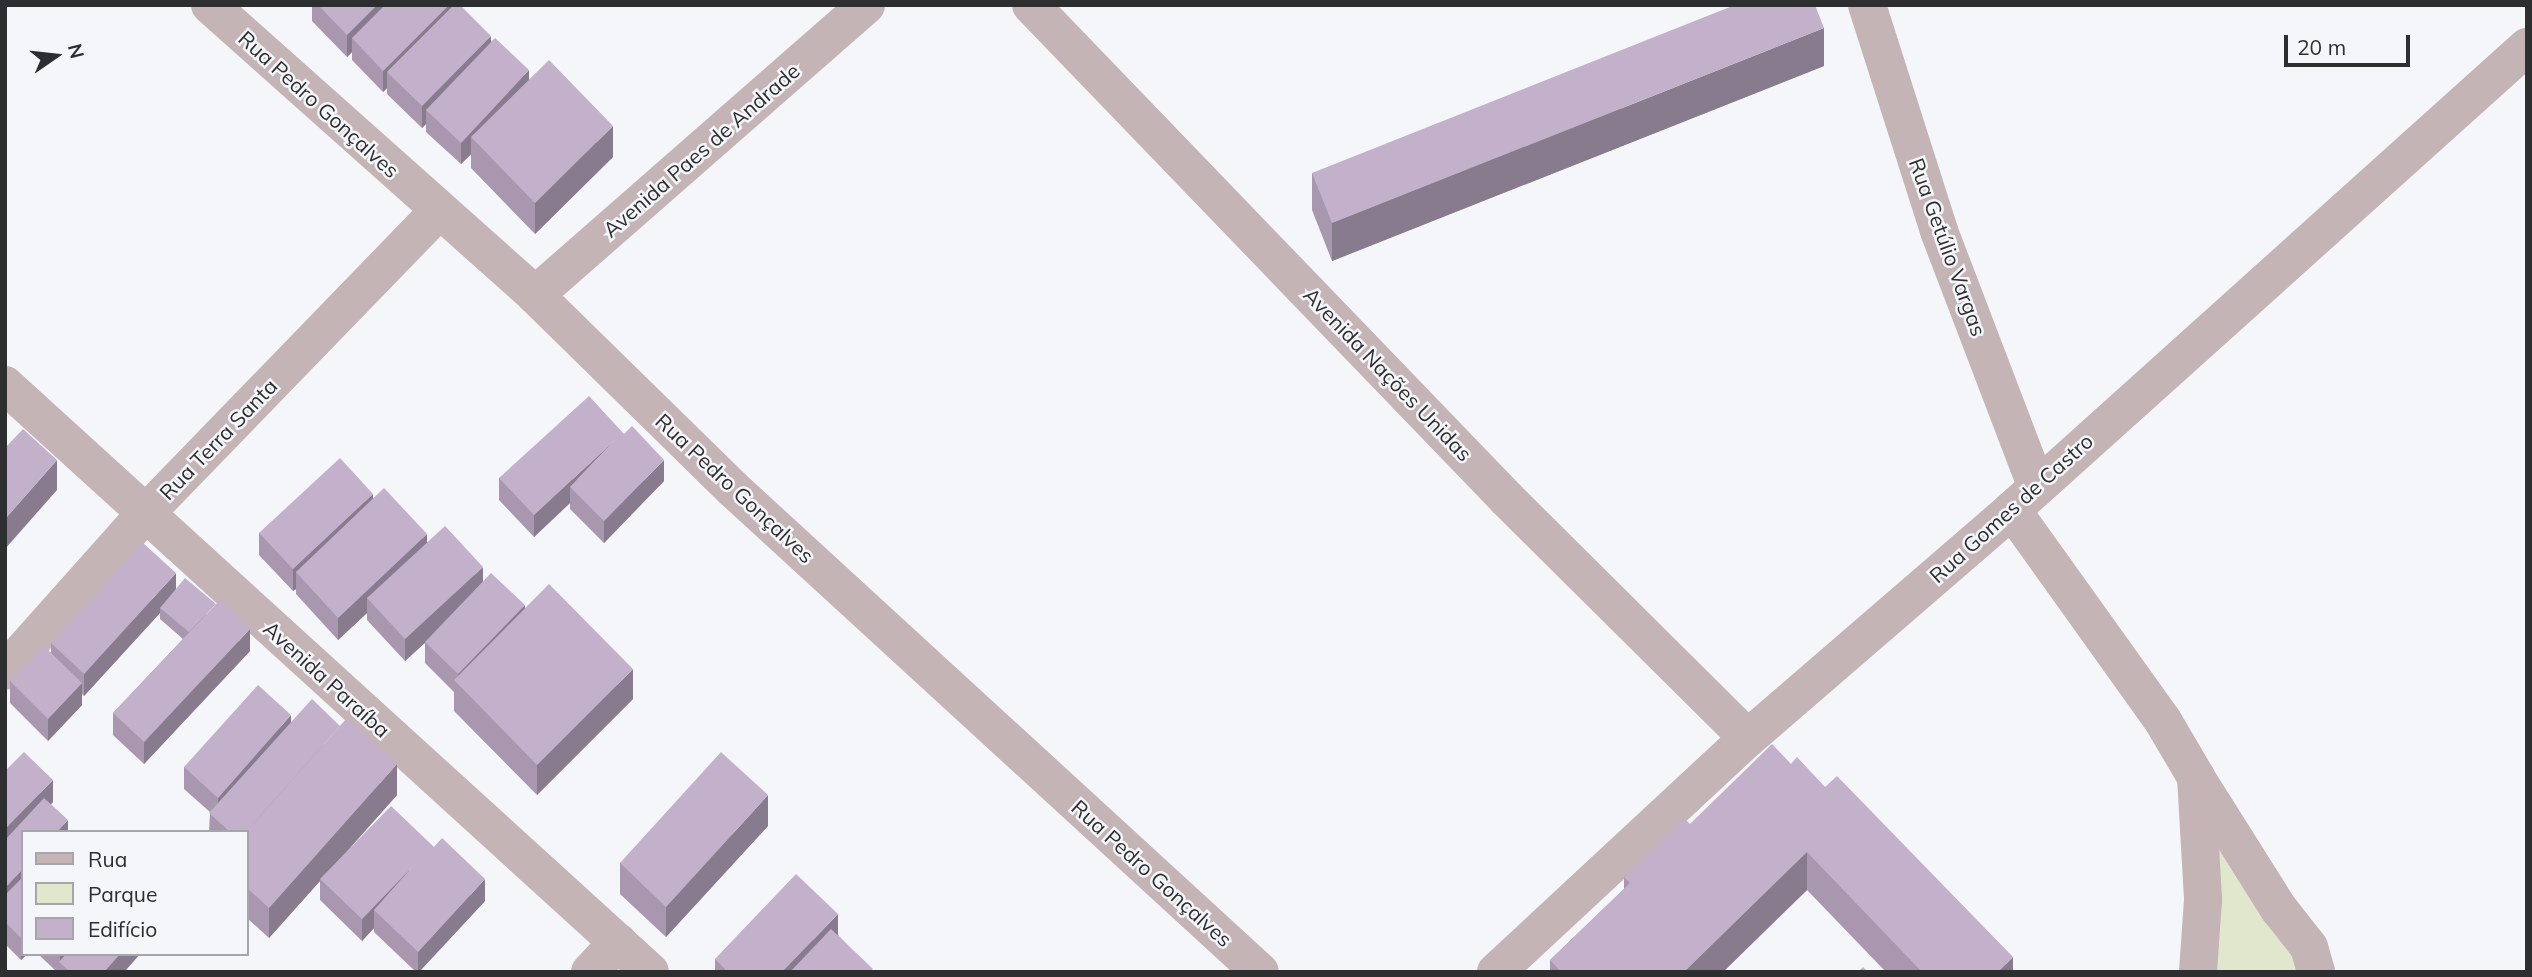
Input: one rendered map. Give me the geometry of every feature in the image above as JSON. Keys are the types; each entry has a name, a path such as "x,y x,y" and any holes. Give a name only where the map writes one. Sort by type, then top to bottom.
{"street":[{"name":"Rua Pedro Gonçalves","path":"210,5 438,212 535,295 733,488 1260,972"},
{"name":"Avenida Paes de Andrade","path":"535,295 866,5"},
{"name":"Avenida Nações Unidas","path":"1031,5 1507,499 1748,738"},
{"name":"Rua Getúlio Vargas","path":"1867,5 2024,498 2196,777 2309,947 2316,972"},
{"name":"Rua Gomes de Castro","path":"1496,972 1748,738 2024,498 2527,47"},
{"name":"Rua Terra Santa","path":"5,671 144,515 438,212"},
{"name":"Avenida Paraíba","path":"5,385 144,515 650,972"},
{"name":"Rua Getúlio Vargas","path":"2196,777 2203,900 2198,972"},
{"path":"590,972 618,942"}],"green space":[{"path":"2213,805 2315,972 2203,972"}],"building":[{"path":"318,5 377,5 347,35"},
{"path":"385,5 449,5 383,71 352,38"},
{"path":"454,5 460,5 491,36 422,106 387,72"},
{"path":"1735,5 1815,5 1824,28 1332,223 1312,173"},
{"path":"495,38 529,70 461,143 426,110"},
{"path":"549,60 613,126 535,203 471,137"},
{"path":"589,396 624,434 632,426 664,460 604,521 570,487 616,439 534,515 499,478"},
{"path":"23,429 57,460 5,519 5,448"},
{"path":"340,458 373,494 293,569 259,533"},
{"path":"384,488 427,534 338,618 296,572"},
{"path":"445,526 483,567 405,639 367,598"},
{"path":"143,543 176,573 84,674 51,643"},
{"path":"491,573 525,605 458,674 425,642"},
{"path":"185,578 216,604 189,632 160,608"},
{"path":"549,584 633,669 537,765 454,680"},
{"path":"220,600 250,629 144,742 113,713"},
{"path":"44,646 82,683 48,719 10,681"},
{"path":"258,685 291,715 218,798 184,767"},
{"path":"312,699 340,726 248,830 228,830 209,813"},
{"path":"347,718 397,764 269,908 248,889 248,830"},
{"path":"1772,744 1791,764 1797,757 1825,787 1837,776 2013,957 1998,972 1922,972 1807,852 1684,972 1561,972 1550,960 1630,883 1624,877 1684,818 1690,824"},
{"path":"24,752 53,780 5,829 5,771"},
{"path":"721,752 768,795 666,907 620,863"},
{"path":"44,798 68,820 59,830 21,830 21,871 5,888 5,840"},
{"path":"391,806 434,847 442,838 485,879 418,952 374,910 415,864 362,919 320,879"},
{"path":"796,874 838,914 782,972 728,972 715,959"},
{"path":"21,879 21,938 5,922 5,895"},
{"path":"831,929 873,969 870,972 790,972"},
{"path":"64,956 118,956 104,972 70,972 59,962"}]}
